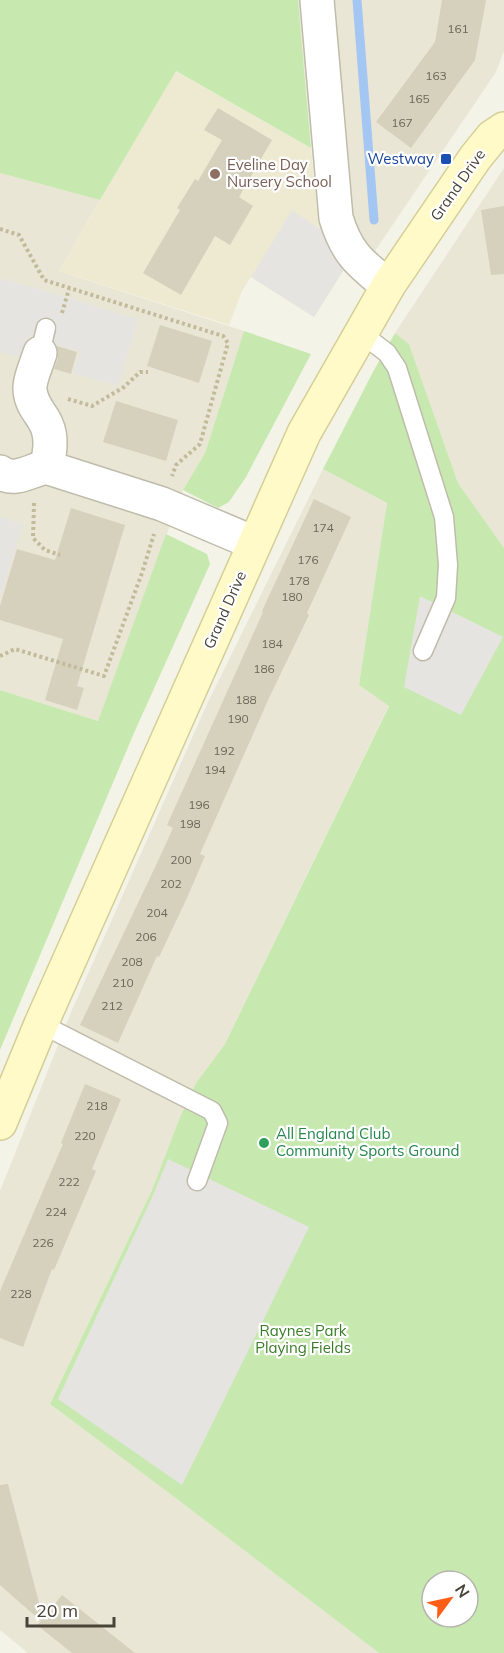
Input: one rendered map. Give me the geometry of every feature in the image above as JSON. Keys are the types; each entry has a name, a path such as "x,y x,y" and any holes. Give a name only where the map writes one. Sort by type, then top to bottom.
{"main road":[{"name":"Grand Drive","path":"0,1123 41,1024 304,433 388,286 475,158 492,137 504,129"}],"street":[{"path":"317,0 336,218 342,237 351,252 388,286"},
{"path":"17,474 51,449 49,430 45,420 35,408 30,388 43,340"},
{"path":"17,474 162,504 255,543"}],"lane":[{"path":"361,333 387,353 397,368 444,517 448,565 446,598 423,651"},
{"path":"41,1024 212,1111 218,1123 197,1181"}],"path":[{"path":"0,229 19,235 44,280 223,336 228,343 200,444 176,465 142,573 104,676 15,649 0,656"},
{"path":"63,308 70,288"},
{"path":"30,388 92,406 124,387 140,372 148,372"},
{"path":"17,474 33,538 45,550 60,555"}],"shaded area":[{"path":"298,0 504,0 504,51 496,72 356,279 345,268 319,228"},
{"name":"Eveline Day Nursery School","path":"175,71 311,148 319,228 345,268 314,317 251,277 242,291 229,325 59,271"},
{"path":"504,168 504,548 458,483 409,344 395,333"},
{"path":"0,173 100,200 59,271 244,331 205,453 183,490 98,721 0,690"},
{"path":"292,210 319,228 345,268 314,317 251,277"},
{"path":"1,278 138,319 118,386 73,373 80,352 28,336 21,358 0,352"},
{"path":"323,469 387,503 359,685 389,705 225,1044 196,1083 180,1117 152,1190 50,1404 379,1653 28,1653 0,1630 0,1191 72,1010 207,704"},
{"path":"0,517 23,524 0,598"},
{"path":"420,596 503,637 461,715 404,687"},
{"path":"168,1159 309,1227 182,1485 58,1399"}],"green space":[{"path":"0,0 298,0 311,148 176,71 100,200 0,173"},
{"path":"244,331 311,354 246,477 229,502 218,508 183,490 205,453"},
{"name":"Raynes Park Playing Fields","path":"395,333 409,344 458,483 504,548 504,1653 379,1653 50,1404 152,1190 180,1117 196,1083 225,1044 389,706 359,685 387,503 323,469"},
{"path":"166,534 207,554 210,564 134,733 0,1050 0,690 98,721"}],"building":[{"path":"442,0 486,0 475,60 411,148 376,122 435,42"},
{"path":"218,108 272,140 239,197 253,206 230,245 215,236 181,295 143,273 180,210 177,208 195,179 198,181 222,140 204,130"},
{"path":"504,206 504,274 491,275 481,210"},
{"path":"160,325 212,341 199,383 147,366"},
{"path":"57,346 77,352 71,374 54,369 58,358"},
{"path":"116,401 178,420 166,461 103,442"},
{"path":"314,499 351,517 200,854 205,856 187,898 159,957 157,956 118,1043 80,1025 173,828 167,825"},
{"path":"71,508 125,525 77,686 84,688 77,710 45,700 63,639 0,620 0,606 17,549 55,560"},
{"path":"85,1084 121,1099 92,1169 96,1171 54,1270 52,1269 23,1347 0,1338 0,1291 63,1144 61,1143"},
{"path":"8,1484 43,1618 62,1595 135,1653 72,1653 37,1625 41,1621 0,1585 0,1485"}],"waterway":[{"path":"357,0 374,220"}],"place":[{"name":"Westway","path":"446,159"},
{"name":"Eveline Day Nursery School","path":"215,174"},
{"name":"All England Club Community Sports Ground","path":"264,1143"}]}
